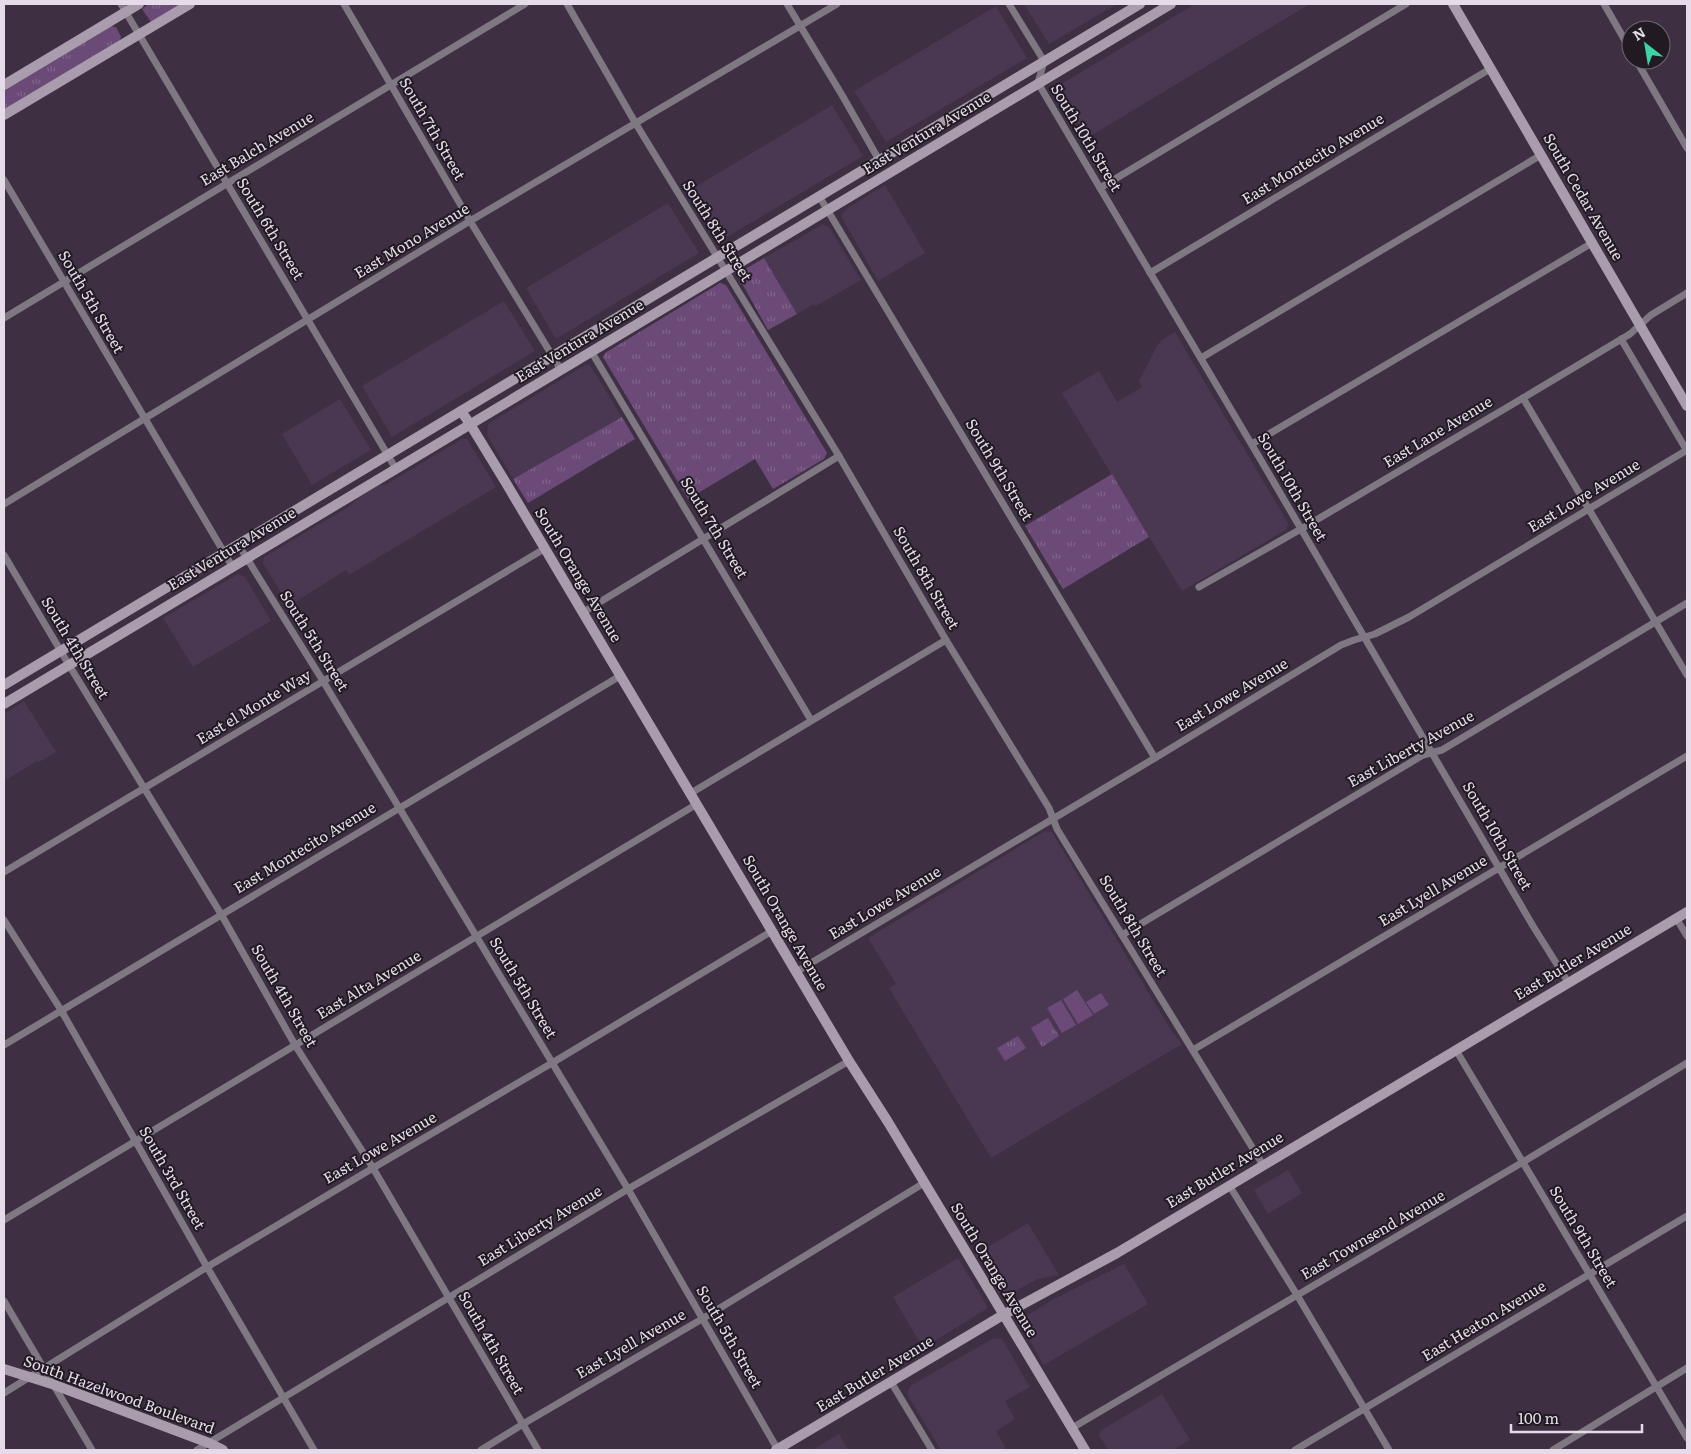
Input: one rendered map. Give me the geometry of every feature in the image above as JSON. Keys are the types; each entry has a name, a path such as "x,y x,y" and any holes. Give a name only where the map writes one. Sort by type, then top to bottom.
{"main road":[{"path":"4,85 124,8 139,4"},
{"path":"4,115 190,4"},
{"name":"East Ventura Avenue","path":"4,685 1140,4"},
{"name":"East Ventura Avenue","path":"4,704 1171,4"},
{"name":"South Cedar Avenue","path":"1453,4 1687,406"},
{"name":"South Orange Avenue","path":"460,411 470,424 796,972 1085,1450"},
{"name":"East Butler Avenue","path":"777,1450 1004,1315 1117,1253 1687,912"},
{"name":"South Hazelwood Boulevard","path":"4,1369 52,1384 223,1450"}],"street":[{"name":"South 7th Street","path":"344,4 470,221 562,370"},
{"name":"East Balch Avenue","path":"4,318 525,4"},
{"name":"South 8th Street","path":"567,4 636,124 839,456 946,640 1049,808 1057,829 1263,1165"},
{"path":"787,4 879,160"},
{"name":"East Mono Avenue","path":"4,504 470,221 837,4"},
{"path":"1009,4 1044,61"},
{"path":"1100,188 1406,4"},
{"path":"1604,4 1621,34"},
{"name":"South 6th Street","path":"124,8 396,469"},
{"name":"South 10th Street","path":"1044,61 1038,84 1568,982"},
{"name":"East Montecito Avenue","path":"1150,273 1490,69"},
{"path":"1642,70 1687,148"},
{"path":"1201,358 1541,155"},
{"name":"South 5th Street","path":"4,180 144,420 232,566"},
{"name":"South 9th Street","path":"819,196 1155,758"},
{"path":"1252,444 1592,243"},
{"name":"East Lane Avenue","path":"1199,587 1301,529 1621,339 1651,315 1687,293"},
{"path":"1621,339 1687,450"},
{"name":"South 7th Street","path":"591,351 812,720"},
{"path":"1523,398 1687,675"},
{"name":"East Lowe Avenue","path":"796,972 1155,758 1340,645 1375,634 1409,616 1687,450"},
{"path":"582,613 839,456"},
{"name":"South 5th Street","path":"238,544 323,681 628,1189 777,1450"},
{"name":"East el Monte Way","path":"4,872 544,549"},
{"name":"South 4th Street","path":"4,555 60,651 222,914 295,1045 373,1168 538,1450"},
{"name":"East Liberty Avenue","path":"1122,934 1423,755 1442,750 1687,603"},
{"path":"691,793 946,640"},
{"name":"East Montecito Avenue","path":"4,1044 620,676"},
{"name":"East Lyell Avenue","path":"1193,1050 1687,756"},
{"name":"East Alta Avenue","path":"4,1220 697,804"},
{"path":"1676,918 1687,936"},
{"name":"South 3rd Street","path":"4,920 61,1010 207,1267 314,1450"},
{"name":"East Lowe Avenue","path":"4,1393 207,1267 772,931"},
{"name":"South 9th Street","path":"1456,1050 1687,1438"},
{"name":"East Liberty Avenue","path":"197,1450 628,1189 849,1060"},
{"name":"East Townsend Avenue","path":"1072,1428 1687,1063"},
{"name":"East Lyell Avenue","path":"481,1450 924,1184"},
{"path":"1229,1185 1389,1450"},
{"name":"East Heaton Avenue","path":"1295,1450 1687,1216"},
{"path":"4,1301 92,1450"},
{"path":"1553,1450 1687,1368"},
{"path":"890,1382 932,1450"}],"shaded area":[{"path":"1024,4 1117,4 1049,44"},
{"path":"1195,4 1310,4 1087,138 1056,87"},
{"path":"996,6 1027,58 886,142 854,91"},
{"path":"832,105 863,156 722,240 690,190"},
{"path":"885,185 925,253 878,281 841,216 846,209"},
{"path":"668,203 699,253 556,339 526,288"},
{"path":"823,224 829,227 861,280 816,306 814,304 797,314 764,258"},
{"path":"504,301 535,351 392,437 362,386"},
{"path":"1175,332 1288,523 1286,529 1282,532 1182,591 1062,393 1099,371 1117,402 1142,387 1139,381 1158,344"},
{"path":"585,365 590,365 622,417 513,479 487,435 488,424"},
{"path":"340,399 371,450 312,485 282,434"},
{"path":"462,439 467,439 496,487 349,575 346,570 289,606 263,563 264,557 350,506 359,497 379,485 387,484"},
{"path":"238,574 245,577 271,621 193,667 163,618"},
{"path":"24,701 56,752 4,781 4,714"},
{"path":"1045,831 1052,832 1171,1030 1182,1044 991,1158 889,988 896,984 868,938"},
{"path":"1288,1170 1302,1193 1268,1214 1254,1190"},
{"path":"1028,1223 1059,1275 1038,1279 1008,1295 1003,1292 987,1265 974,1255"},
{"path":"958,1258 987,1307 923,1348 893,1297"},
{"path":"1124,1264 1148,1304 1044,1365 1020,1324 1021,1319 1054,1299"},
{"path":"994,1338 1002,1339 1030,1387 1005,1401 1015,1419 996,1431 1007,1450 941,1450 907,1394 910,1386"},
{"path":"1162,1394 1190,1440 1173,1450 1108,1450 1099,1435 1100,1431"},
{"path":"839,1434 848,1450 812,1450"}],"green space":[{"path":"148,4 182,4 151,22 142,9"},
{"path":"110,26 116,27 121,37 120,41 4,111 4,90"},
{"path":"764,258 797,314 768,330 739,278 742,271"},
{"path":"720,283 726,285 827,453 824,459 773,489 755,459 688,499 603,357 605,353"},
{"path":"622,417 635,439 528,503 513,479"},
{"path":"1112,474 1149,537 1063,589 1025,526"},
{"path":"1077,990 1093,1015 1078,1024 1063,999"},
{"path":"1101,993 1109,1005 1094,1014 1086,1002"},
{"path":"1061,1000 1076,1025 1062,1033 1047,1008"},
{"path":"1048,1018 1059,1036 1042,1047 1031,1028"},
{"path":"1018,1036 1026,1048 1005,1061 997,1048"}]}
